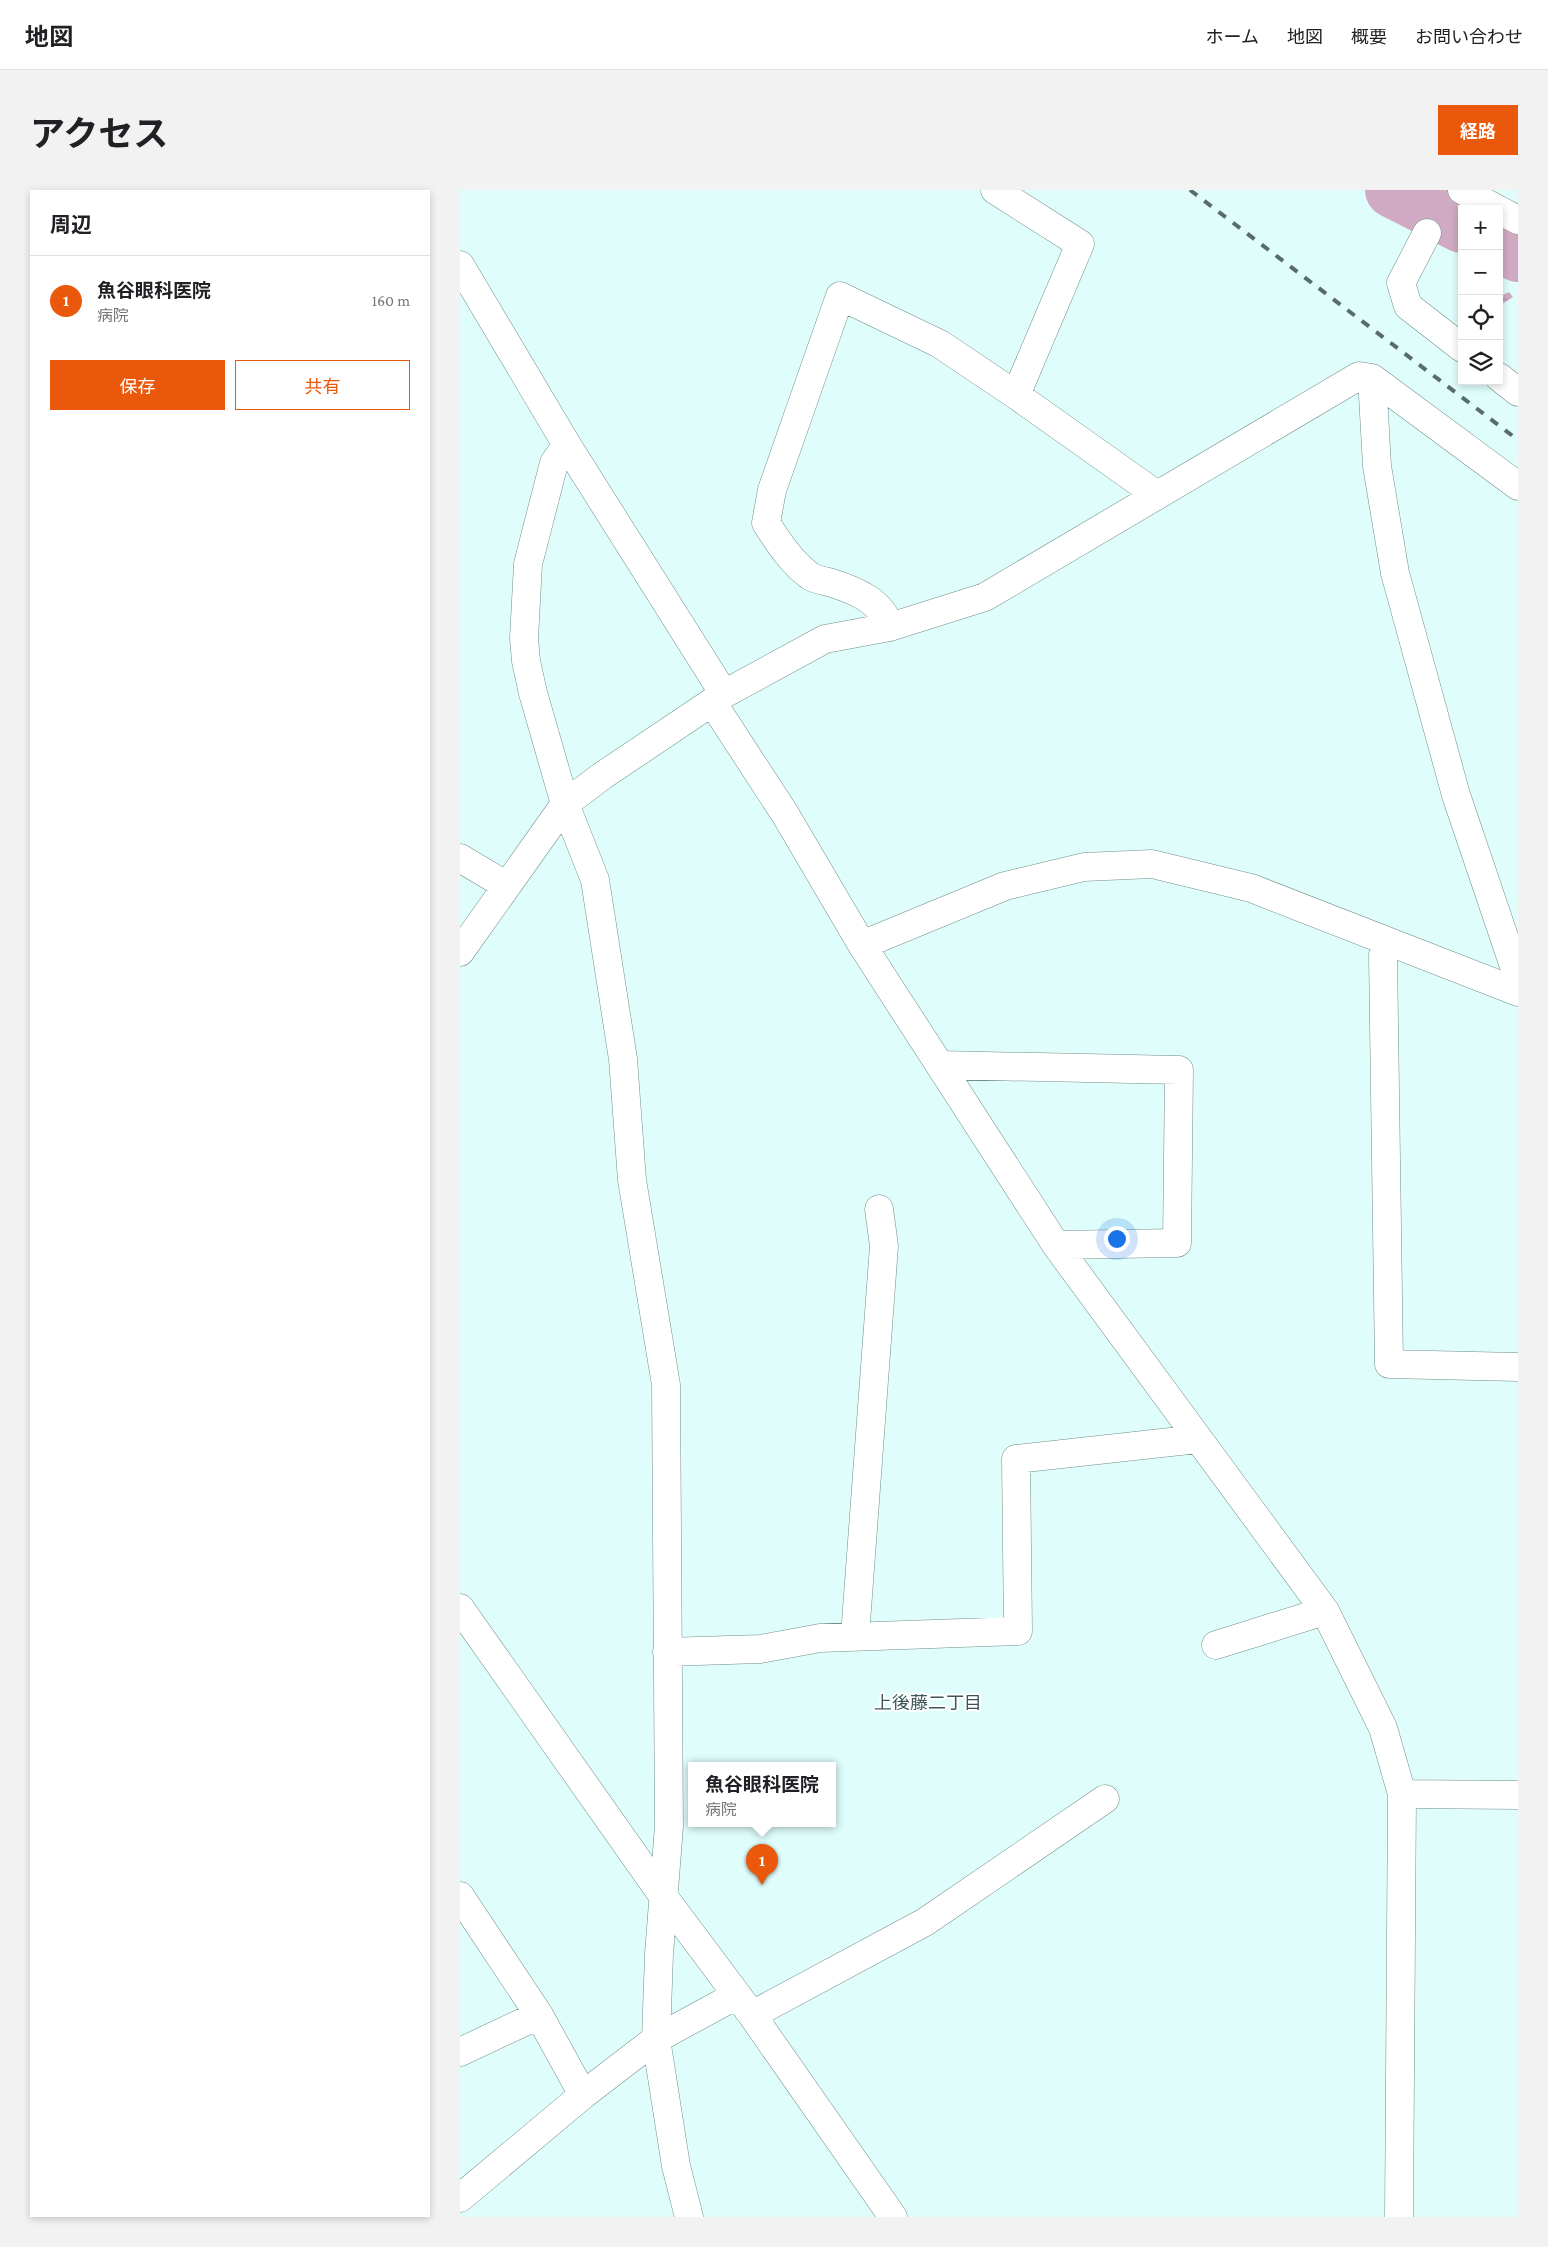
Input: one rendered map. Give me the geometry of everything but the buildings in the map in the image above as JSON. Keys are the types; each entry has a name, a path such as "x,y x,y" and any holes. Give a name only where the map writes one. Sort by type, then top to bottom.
{"street":[{"path":"995,190 1080,244 1016,395"},
{"path":"1462,190 1490,205"},
{"path":"1503,212 1518,220"},
{"path":"1427,233 1401,283 1408,306 1458,345"},
{"path":"460,265 718,698 862,945 1056,1245 1325,1611 1383,1728 1402,1794 1398,2217"},
{"path":"890,627 886,616 878,605 851,589 811,576 782,549 766,524 772,490 840,296 940,344 1016,395 1157,495"},
{"path":"460,952 565,804 602,776 718,698 825,639 890,627 984,597 1359,376 1372,378 1518,486"},
{"path":"1372,378 1377,466 1395,573 1456,795 1517,975 1518,986"},
{"path":"1503,380 1518,392"},
{"path":"567,445 554,463 528,564 524,638 526,661 533,693 565,804 595,880 623,1059 632,1180 666,1385 669,1826 663,1896 656,2039 676,2166 689,2217"},
{"path":"460,858 508,886"},
{"path":"862,945 1005,886 1084,867 1152,864 1251,888 1518,992"},
{"path":"1388,941 1383,955 1389,1364 1518,1367"},
{"path":"940,1065 1179,1070 1177,1243 1056,1245"},
{"path":"854,1636 884,1246 878,1209"},
{"path":"667,1652 760,1648 820,1638 1018,1631 1016,1459 1198,1439"},
{"path":"460,1608 893,2217"},
{"path":"1216,1645 1325,1611"},
{"path":"1402,1794 1518,1795"},
{"path":"460,2198 583,2095 656,2039 744,2005 925,1922 1105,1799"},
{"path":"460,1896 539,2015 583,2095"},
{"path":"460,2052 539,2015"}],"water":[{"path":"1509,292 1513,297 1503,303 1503,295"}],"waterway":[{"path":"1393,190 1458,223"},
{"path":"1503,246 1518,254"}],"railway":[{"path":"1190,190 1518,440"}],"place":[{"name":"魚谷眼科医院","path":"762,1885"}],"district":[{"name":"上後藤二丁目","path":"928,1703"}]}
